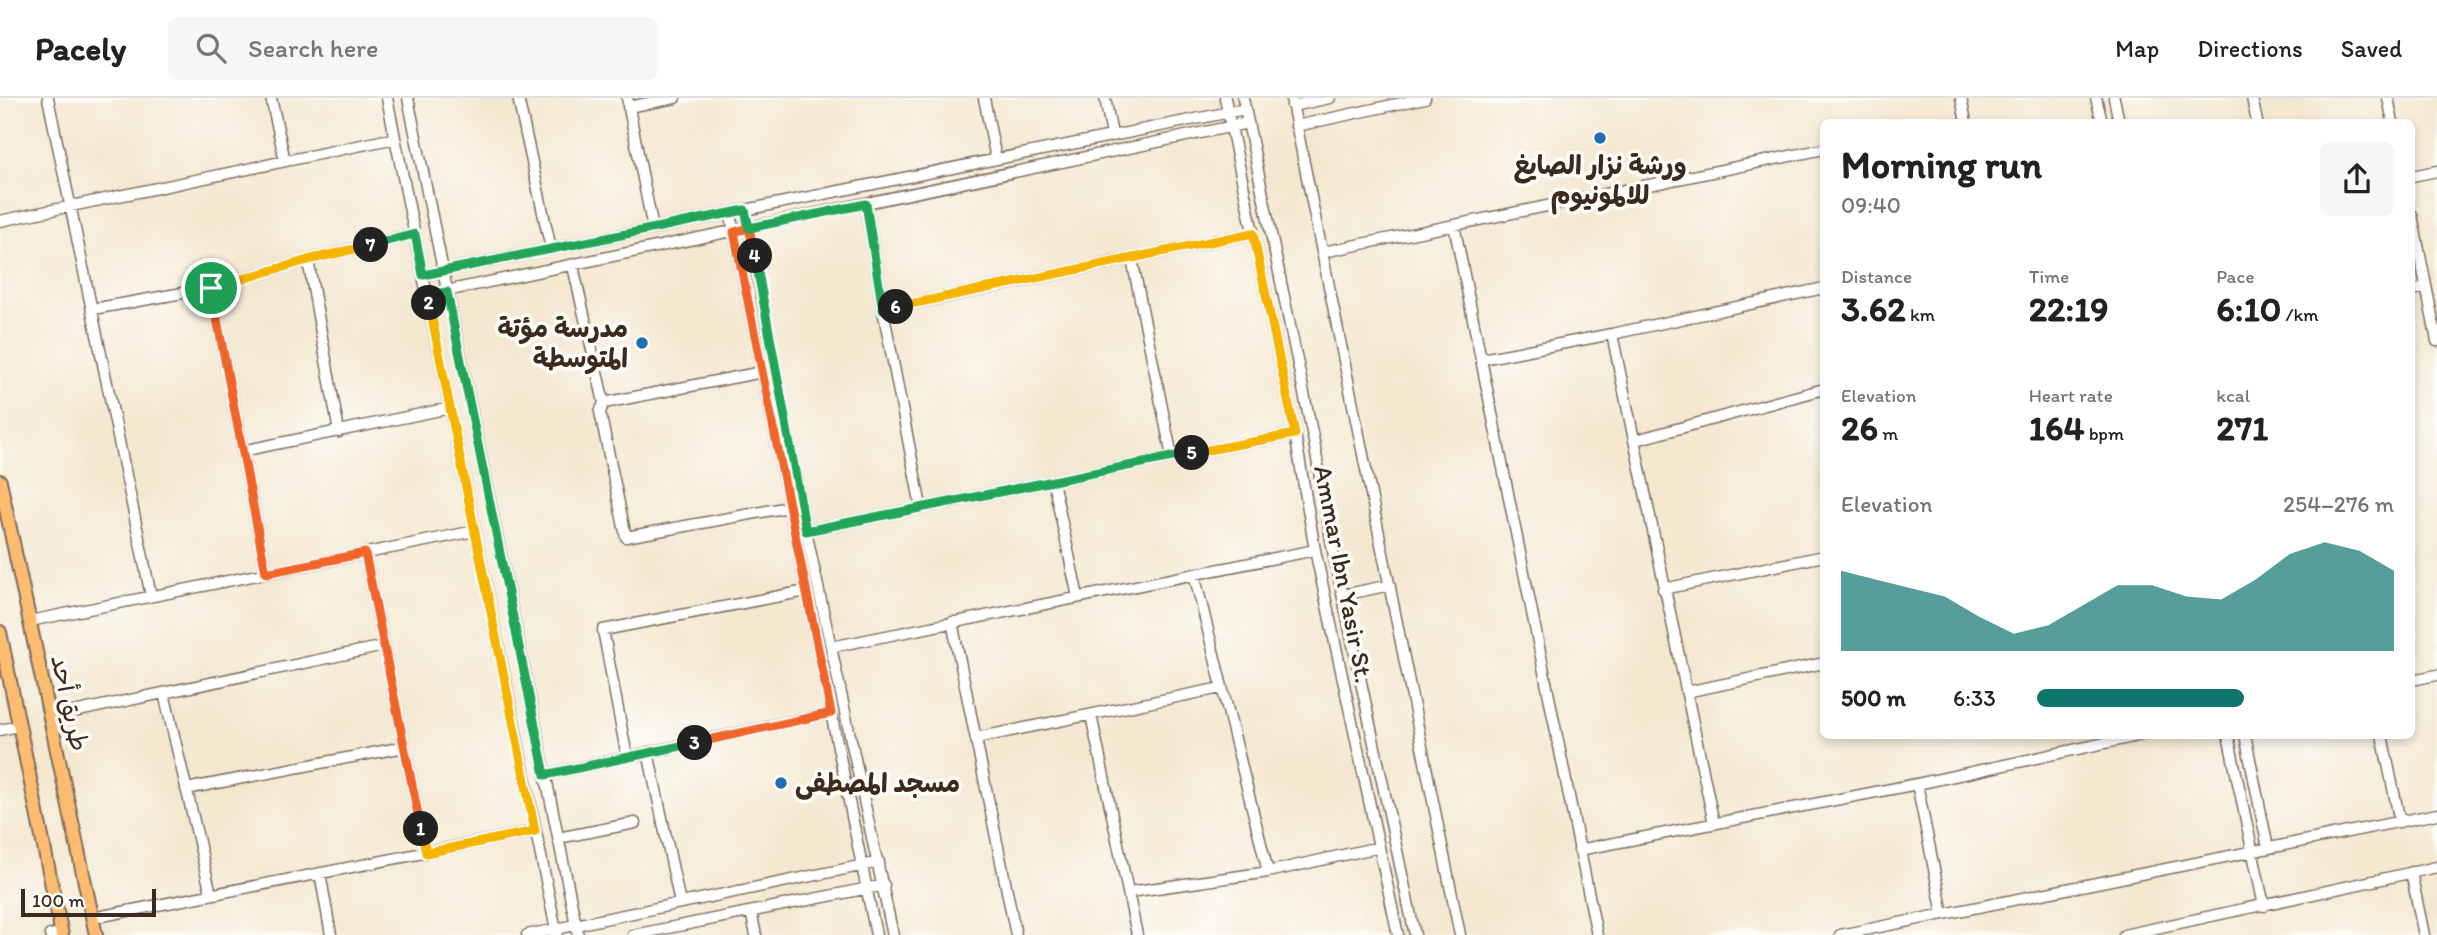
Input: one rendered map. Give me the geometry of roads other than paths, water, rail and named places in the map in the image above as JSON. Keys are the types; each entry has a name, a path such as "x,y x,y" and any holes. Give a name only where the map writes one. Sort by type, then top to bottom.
{"main road":[{"name":"طريق أحد","path":"0,481 96,935"},
{"name":"طريق أحد","path":"0,632 2,654 58,934"}],"street":[{"path":"48,98 151,596"},
{"path":"271,98 285,160"},
{"path":"387,98 556,932"},
{"path":"408,98 577,930"},
{"path":"518,98 551,249"},
{"path":"653,229 627,103 675,98"},
{"path":"984,98 996,159"},
{"path":"1105,98 1112,135"},
{"name":"Ammar Ibn Yasir St.","path":"1225,98 1295,434 1315,550 1398,935"},
{"path":"1330,98 1291,102 1324,252 1460,935"},
{"path":"1296,126 1425,98"},
{"path":"1961,98 1965,119"},
{"path":"2096,98 2101,119"},
{"path":"2114,98 2118,119"},
{"path":"2252,98 2256,119"},
{"path":"2388,98 2392,119"},
{"path":"423,275 1228,112 1244,103"},
{"name":"Ammar Ibn Yasir St.","path":"1244,103 1415,935"},
{"path":"427,295 1248,123"},
{"path":"0,220 395,138"},
{"path":"1324,252 1820,150"},
{"path":"2415,175 2437,171"},
{"path":"866,204 883,310 921,507"},
{"path":"745,210 806,531 893,935"},
{"path":"730,213 876,935"},
{"path":"1454,225 1597,935"},
{"path":"2415,230 2437,341"},
{"path":"883,310 1253,233"},
{"path":"93,309 211,288 308,260 415,234"},
{"path":"1132,259 1172,457"},
{"path":"308,260 339,432"},
{"path":"573,266 604,403 600,412 626,537 789,507"},
{"path":"2415,289 2426,287"},
{"path":"211,288 266,573"},
{"path":"1482,359 1820,289"},
{"path":"1612,334 1714,824"},
{"path":"604,403 762,372"},
{"path":"1636,440 1820,390"},
{"path":"243,451 450,408"},
{"path":"806,531 1295,434"},
{"path":"1053,481 1078,597"},
{"path":"30,621 475,531"},
{"path":"831,647 1315,550"},
{"path":"365,553 426,853"},
{"path":"1663,589 1820,557"},
{"path":"1194,574 1268,872"},
{"path":"1343,595 1390,585"},
{"path":"627,757 603,631 806,591"},
{"path":"952,622 1016,935"},
{"path":"50,717 384,646"},
{"path":"1686,692 1820,664"},
{"path":"2415,679 2437,675"},
{"path":"976,738 1221,688"},
{"path":"164,692 211,894"},
{"path":"545,775 831,713"},
{"path":"1090,715 1137,935"},
{"path":"0,730 18,726"},
{"path":"2229,739 2264,906"},
{"path":"2246,739 2269,848"},
{"path":"2383,739 2400,822"},
{"path":"1579,850 1917,784 2090,740"},
{"path":"186,789 404,747"},
{"path":"648,752 680,903"},
{"path":"1917,784 1943,914"},
{"path":"1840,935 2437,814"},
{"path":"558,838 635,823"},
{"path":"92,918 535,831"},
{"path":"1129,892 1268,872 1379,846"},
{"path":"527,935 577,930 680,903 879,862"},
{"path":"2124,935 2437,867"},
{"path":"2411,872 2424,935"},
{"path":"320,873 331,935"},
{"path":"634,935 884,885"},
{"path":"751,912 756,935"}],"place":[{"name":"ورشة نزار الصايغ للالمونيوم","path":"1600,138"},
{"name":"مدرسة مؤتة المتوسطة","path":"642,343"},
{"name":"مسجد المصطفى","path":"781,783"}]}
